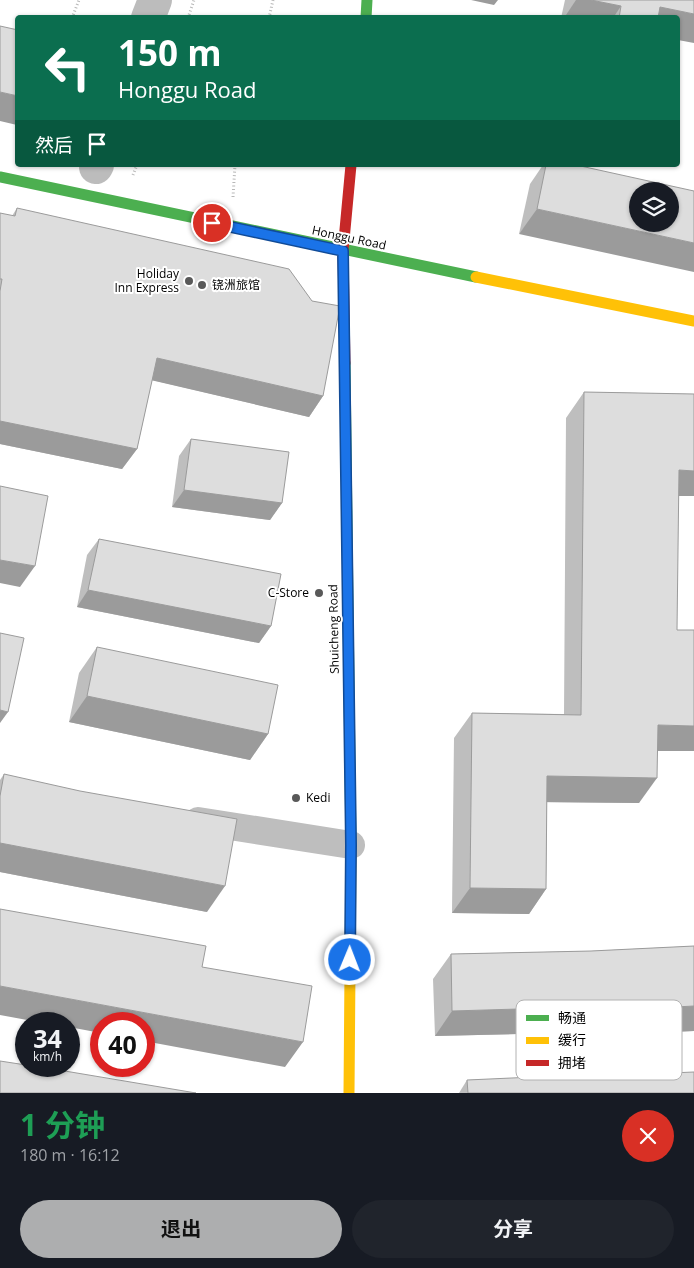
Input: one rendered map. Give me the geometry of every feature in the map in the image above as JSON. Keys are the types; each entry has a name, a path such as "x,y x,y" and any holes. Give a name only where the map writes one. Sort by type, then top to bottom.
{"street":[{"path":"366,15 367,0"},
{"name":"Shuicheng Road","path":"349,1093 351,845 343,251 351,167"},
{"name":"Honggu Road","path":"0,176 343,251 694,321"},
{"path":"174,817 351,845"}],"path":[{"path":"73,15 79,0"},
{"path":"189,15 194,0"},
{"path":"270,15 273,0"}],"building":[{"path":"591,0 694,0 694,14 660,7 659,15 620,15 621,6"},
{"path":"0,26 15,29 15,95 0,92"},
{"path":"546,167 585,167 653,182 629,182 629,229 537,209"},
{"path":"679,188 694,191 694,243 643,232 679,232"},
{"path":"17,208 289,269 312,301 340,306 323,396 157,358 137,449 0,421 0,291 2,279 0,279 0,213 15,216"},
{"path":"584,392 694,394 694,471 679,470 677,630 694,630 694,726 658,725 657,778 547,776 546,889 470,888 472,713 581,715"},
{"path":"191,439 289,452 282,503 184,490"},
{"path":"0,486 48,496 35,566 0,560"},
{"path":"99,539 281,574 271,626 88,590"},
{"path":"0,633 24,638 8,712 0,710"},
{"path":"97,647 278,685 268,734 87,696"},
{"path":"4,774 80,791 237,819 225,886 0,843 0,796"},
{"path":"0,909 206,946 202,967 312,986 303,1042 155,1015 155,1012 141,1012 0,986"},
{"path":"694,946 694,1006 682,1007 682,1000 516,1000 516,1009 452,1011 451,954 591,951"},
{"path":"0,1061 15,1063 15,1077 80,1077 80,1074 90,1075 90,1077 101,1077 196,1093 0,1093"},
{"path":"694,1072 694,1093 468,1093 467,1080 516,1078 516,1080 682,1080 682,1073"}],"waterway":[{"path":"149,15 155,0"}],"traffic: fast":[{"path":"366,15 367,0"},
{"path":"0,177 476,277"},
{"path":"345,363 351,849"}],"traffic: slow":[{"path":"476,277 694,321"},
{"path":"349,1093 351,849"}],"traffic: jam":[{"path":"345,363 343,251 351,167"}],"place":[{"name":"Holiday Inn Express","path":"189,281"},
{"name":"铙洲旅馆","path":"202,285"},
{"name":"C-Store","path":"319,593"},
{"name":"Kedi","path":"296,798"}],"route":[{"path":"212,223 343,251 351,845 350,960"}]}
